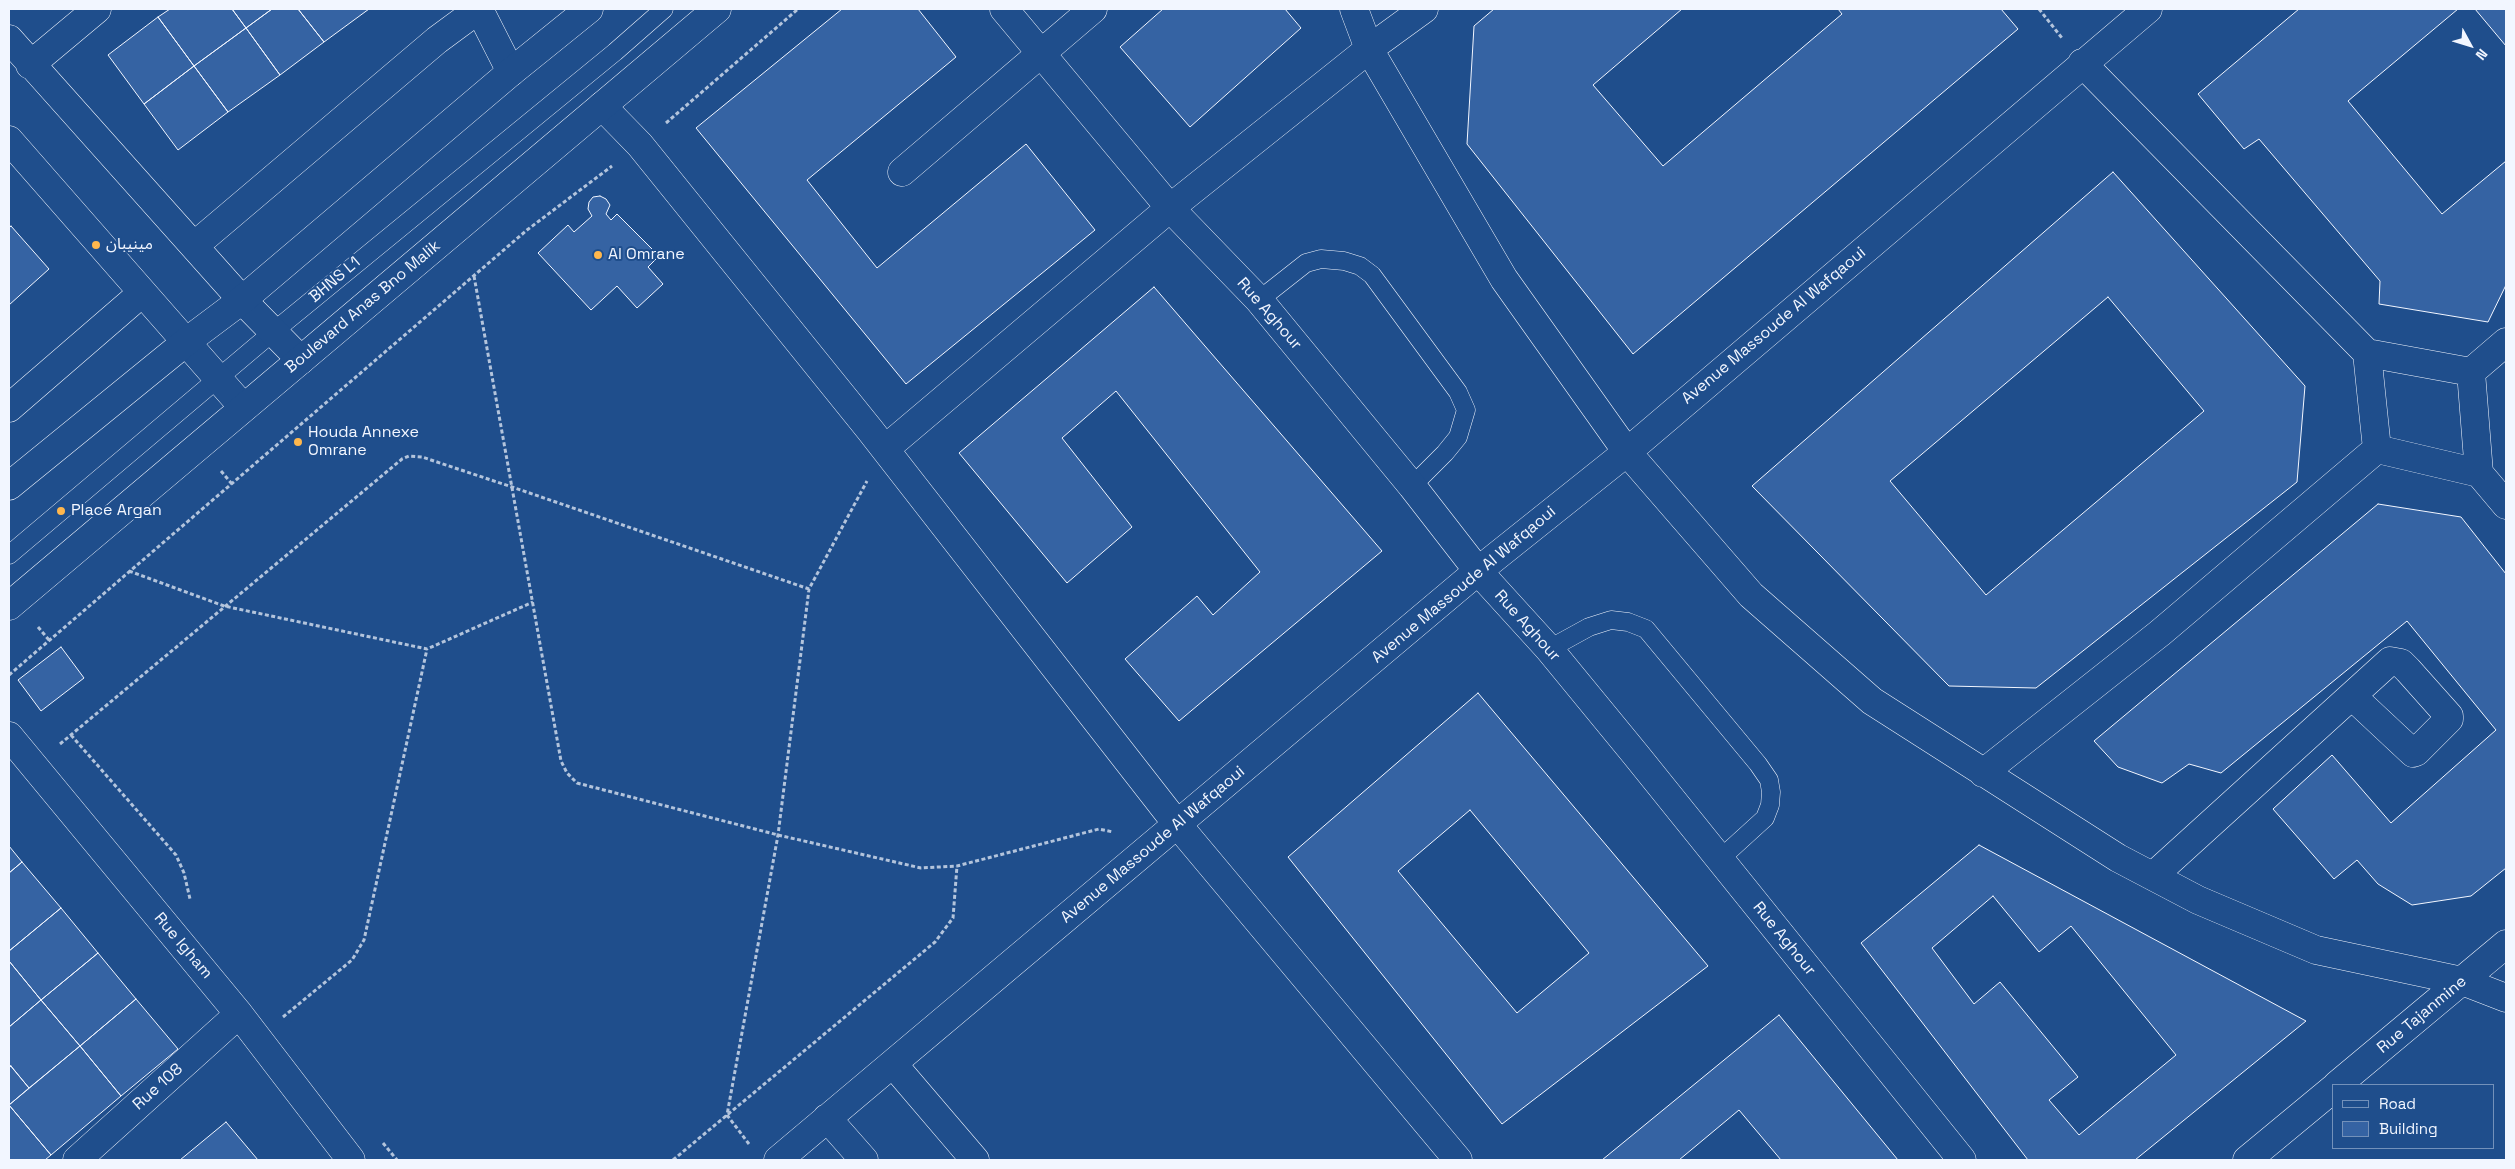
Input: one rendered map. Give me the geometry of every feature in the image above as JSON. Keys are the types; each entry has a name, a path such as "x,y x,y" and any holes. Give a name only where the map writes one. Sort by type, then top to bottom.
{"street":[{"path":"30,65 97,9"},
{"path":"194,246 437,40 479,9 511,72"},
{"path":"9,486 186,342 242,300 511,72 590,9"},
{"name":"Boulevard Anas Bno Malik","path":"9,606 717,9"},
{"name":"Rue Aghour","path":"1004,9 1170,208 1259,300 1412,486 1478,571 1549,649 1962,1160"},
{"path":"902,172 1093,9"},
{"path":"1354,9 1369,49 1504,279 1626,452 1751,595 1872,701 2118,858 2198,900 2316,950 2462,981 2506,998"},
{"path":"885,449 1170,208 1369,49 1424,9"},
{"name":"Avenue Massoude Al Wafqaoui","path":"778,1160 1478,571 1626,452 2082,63 2148,9"},
{"path":"9,39 30,65 242,300 300,360"},
{"path":"2082,63 2367,353 2471,372"},
{"path":"602,106 640,145 885,449 1177,824 1458,1160"},
{"path":"9,140 243,407"},
{"path":"9,408 142,293"},
{"path":"2471,372 2506,342"},
{"path":"2367,353 2377,449"},
{"path":"2471,372 2479,473 2506,505"},
{"path":"1983,773 2160,633 2377,449"},
{"path":"2377,449 2479,473"},
{"path":"2153,876 2352,696"},
{"name":"Rue Igham","path":"9,736 239,1014 351,1160"},
{"name":"Rue Tajanmine","path":"2338,1084 2506,944"},
{"name":"Rue 108","path":"77,1160 239,1014"},
{"path":"894,1064 975,1160"},
{"path":"2247,1160 2332,1090"},
{"path":"827,1118 864,1160"}],"lane":[{"name":"BHNS L1","path":"9,555 270,329 648,9"},
{"name":"BHNS L1","path":"270,329 615,52 664,9"},
{"path":"1259,300 1306,263 1321,259 1344,261 1360,266 1372,274 1458,392 1466,410 1458,437 1412,486"},
{"name":"BHNS L1","path":"9,544 215,376"},
{"path":"1549,649 1589,627 1611,620 1628,622 1646,629 1758,764 1769,780 1771,792 1770,805 1765,818 1720,859"}],"path":[{"path":"9,675 527,230 640,145 798,9"},
{"path":"474,276 561,761 567,773 577,783 778,835 921,868 957,866 1099,829 1123,834 1145,851"},
{"path":"750,1145 727,1115 778,835 809,589 885,449"},
{"path":"55,748 402,459 409,456 422,458 512,487 809,589"},
{"path":"129,571 224,606 427,649 533,602"},
{"path":"281,1019 352,960 364,940 427,649"},
{"path":"71,735 176,855 184,873 191,907"},
{"path":"673,1160 935,942 953,918 957,866"}],"building":[{"path":"170,9 232,9 246,28 194,66 158,17"},
{"path":"232,9 272,9 246,28"},
{"path":"272,9 298,9 324,42 280,75 246,28"},
{"path":"298,9 369,9 324,42"},
{"path":"842,9 918,9 956,57 807,180 877,268 1026,144 1095,230 906,384 696,128"},
{"path":"1163,9 1285,9 1301,28 1190,127 1120,47"},
{"path":"1494,9 1682,9 1593,85 1663,166 1842,14 1838,9 2001,9 2018,29 1633,354 1467,144 1474,26"},
{"path":"2299,9 2458,9 2348,101 2442,214 2506,161 2506,285 2488,322 2379,304 2380,281 2259,139 2244,149 2198,94"},
{"path":"2475,9 2506,9 2506,46"},
{"path":"158,17 194,66 144,104 108,55"},
{"path":"246,28 280,75 228,112 194,66"},
{"path":"194,66 228,112 178,150 144,104"},
{"path":"2113,172 2305,386 2297,482 2036,688 1949,686 1752,486","holes":["2108,297 2204,411 1986,595 1890,481"]},
{"name":"Al Omrane","path":"600,196 606,199 610,205 606,214 611,220 617,214 659,256 648,267 663,284 637,308 617,286 591,310 538,253 568,225 574,232 592,216 588,209 589,202 593,197"},
{"path":"11,226 49,269 9,305 9,228"},
{"path":"1154,287 1382,551 1179,721 1125,659 1197,596 1213,615 1260,572 1116,391 1062,438 1132,527 1067,583 959,453"},
{"path":"2378,504 2461,517 2506,574 2506,868 2471,896 2412,905 2378,884 2357,860 2334,879 2273,809 2332,755 2391,823 2496,730 2407,621 2221,773 2189,764 2162,783 2118,767 2094,741"},
{"path":"61,647 84,678 41,711 18,680"},
{"path":"1478,693 1708,966 1502,1124 1288,857","holes":["1470,810 1589,953 1517,1013 1398,871"]},
{"path":"1979,845 2306,1021 2135,1160 2028,1160 1861,943","holes":["1993,896 2039,952 2071,926 2176,1055 2079,1135 2049,1100 2078,1077 2000,982 1974,1004 1932,948"]},
{"path":"9,846 22,862 9,873"},
{"path":"22,862 61,908 9,951 9,873"},
{"path":"61,908 98,953 41,1000 9,961 9,951"},
{"path":"98,953 136,999 80,1046 41,1000"},
{"path":"9,961 41,1000 9,1027"},
{"path":"136,999 178,1049 121,1096 80,1046"},
{"path":"41,1000 80,1046 29,1088 9,1064 9,1027"},
{"path":"1779,1015 1898,1160 1781,1160 1739,1110 1679,1160 1602,1160"},
{"path":"80,1046 121,1096 51,1155 9,1105"},
{"path":"11,1066 29,1088 9,1105 9,1068"},
{"path":"9,1105 51,1155 45,1160 9,1160"},
{"path":"226,1122 258,1160 180,1160"}],"place":[{"name":"مينيبان","path":"96,245"},
{"name":"Al Omrane","path":"598,255"},
{"name":"Houda Annexe Omrane","path":"298,442"},
{"name":"Place Argan","path":"61,511"}]}
